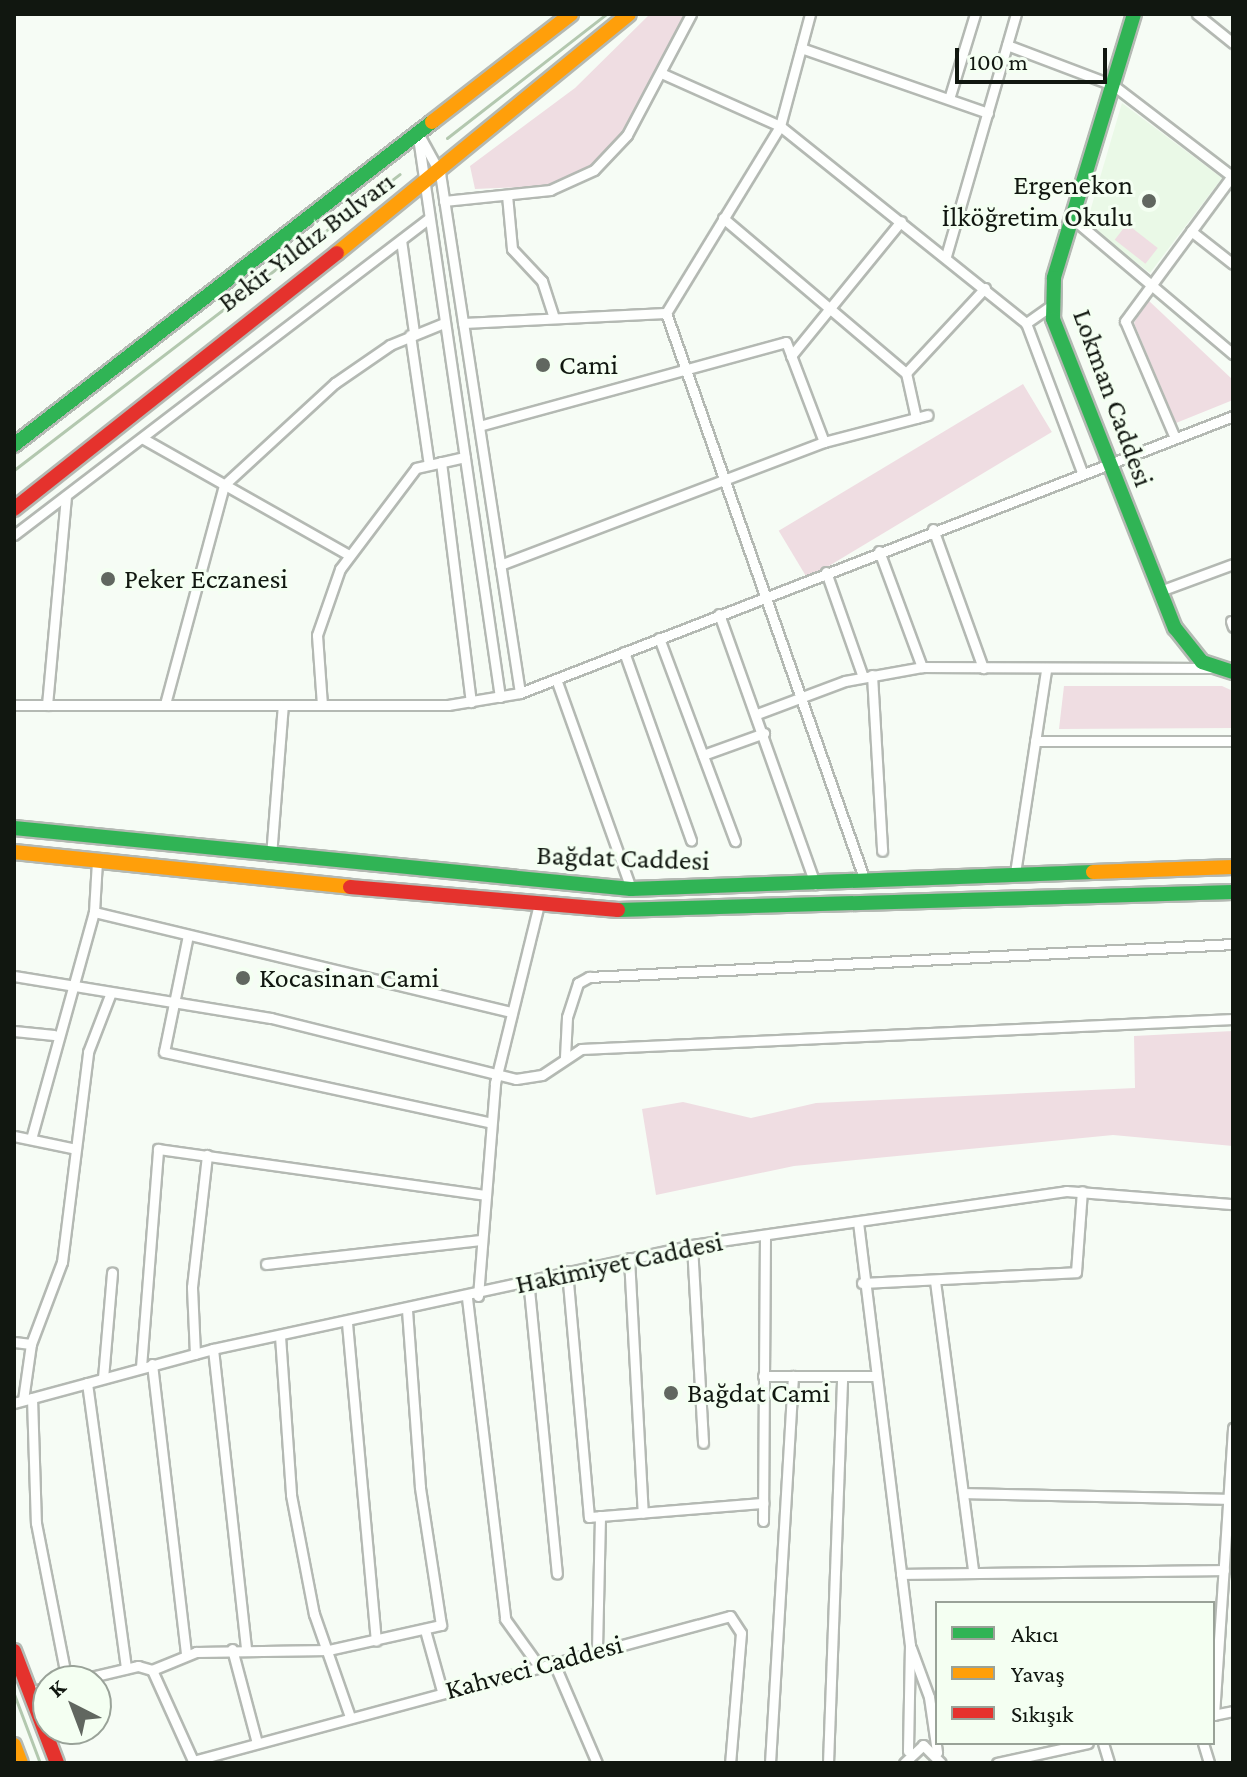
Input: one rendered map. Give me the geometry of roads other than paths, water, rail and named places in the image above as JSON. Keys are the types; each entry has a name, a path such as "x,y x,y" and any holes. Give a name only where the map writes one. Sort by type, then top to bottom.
{"main road":[{"name":"Bekir Yıldız Bulvarı","path":"14,445 571,14"},
{"name":"Bekir Yıldız Bulvarı","path":"14,509 440,173 629,14"},
{"name":"Lokman Caddesi","path":"1134,14 1072,218 1052,305 1108,462 1180,638 1211,668"},
{"path":"1211,668 1233,672"},
{"name":"Bağdat Caddesi","path":"14,828 271,856 631,889 1233,867"},
{"name":"Bağdat Caddesi","path":"14,852 538,908 786,908 1233,892"},
{"path":"14,1651 57,1763"},
{"path":"14,1745 21,1763"}],"street":[{"path":"444,201 550,190 594,170 627,135 691,14"},
{"path":"666,313 780,126 810,14"},
{"path":"949,99 975,14"},
{"path":"946,256 1016,14"},
{"path":"1197,14 1232,40"},
{"path":"1007,45 1113,85 1232,176 1125,321 1175,438"},
{"path":"801,48 988,113"},
{"path":"661,73 780,126 1026,323 1082,472"},
{"path":"418,133 440,173 520,693"},
{"path":"418,133 422,186 500,697"},
{"path":"507,195 512,249 546,287 554,318"},
{"path":"723,218 831,315 906,373 916,418"},
{"path":"1072,218 1233,354"},
{"path":"14,535 428,219"},
{"path":"791,356 831,315 901,221"},
{"path":"1191,231 1233,264"},
{"path":"401,240 429,465"},
{"path":"906,373 985,288"},
{"path":"1026,323 1052,305"},
{"path":"463,323 666,313"},
{"path":"666,313 803,695 865,881"},
{"path":"165,704 224,485 309,404 412,334 444,323"},
{"path":"479,426 688,374 786,342 824,442"},
{"path":"500,565 824,442 928,415"},
{"path":"14,705 471,702 520,693 933,529 1233,416"},
{"path":"142,438 349,555"},
{"path":"322,705 317,635 349,555 416,468 465,457"},
{"path":"441,462 471,702"},
{"path":"47,705 66,497"},
{"path":"933,529 983,668"},
{"path":"879,551 922,667"},
{"path":"1160,591 1233,564"},
{"path":"826,572 868,676 882,851"},
{"path":"719,614 764,733 815,884"},
{"path":"659,638 735,841"},
{"path":"624,652 691,840"},
{"path":"757,714 803,695 868,676 922,667 1046,670 1211,668"},
{"path":"1015,873 1046,670"},
{"path":"556,679 631,889"},
{"path":"271,856 283,705"},
{"path":"703,755 764,733"},
{"path":"1035,741 1233,741"},
{"path":"31,1139 54,1035 94,912 97,861"},
{"path":"538,908 509,1012 489,1122 481,1240 473,1297 505,1619 538,1665"},
{"path":"94,912 509,1012"},
{"path":"188,935 164,1052 489,1122"},
{"path":"565,1057 567,1017 578,983 589,977 1233,944"},
{"path":"14,976 110,995 173,999 533,1078 581,1049 1233,1019"},
{"path":"64,1665 40,1550 23,1400 31,1344 62,1262 88,1052 110,995"},
{"path":"14,1031 54,1035"},
{"path":"14,1136 76,1149"},
{"path":"141,1367 158,1149 484,1195"},
{"path":"195,1354 192,1287 207,1155"},
{"path":"862,1283 1076,1272 1082,1191"},
{"name":"Hakimiyet Caddesi","path":"23,1400 213,1349 473,1297 528,1279 692,1245 1082,1191 1233,1204"},
{"path":"858,1222 862,1283 910,1645 904,1759"},
{"path":"763,1521 765,1235"},
{"path":"266,1264 481,1240"},
{"path":"692,1245 703,1443"},
{"path":"629,1258 643,1513"},
{"path":"567,1271 589,1517 763,1503"},
{"path":"103,1378 112,1272"},
{"path":"528,1279 557,1574"},
{"path":"935,1281 973,1569"},
{"path":"112,1672 126,1668 152,1670 186,1654 232,1649 329,1650 441,1625 420,1487 407,1310"},
{"path":"347,1323 376,1641"},
{"path":"280,1336 291,1495 314,1614 350,1717"},
{"path":"14,1342 31,1344"},
{"path":"213,1349 246,1649"},
{"path":"152,1364 186,1654"},
{"path":"763,1376 875,1376"},
{"path":"770,1763 793,1376"},
{"path":"828,1763 842,1376"},
{"path":"87,1383 126,1668"},
{"path":"1215,1672 1233,1428"},
{"path":"964,1493 1229,1499"},
{"path":"597,1649 600,1516"},
{"path":"901,1574 973,1569 1224,1570"},
{"name":"Kahveci Caddesi","path":"193,1762 597,1649 734,1619 741,1633 730,1763"},
{"path":"425,1630 442,1691"},
{"path":"910,1645 929,1697 935,1738"},
{"path":"232,1649 257,1743"},
{"path":"553,1661 597,1763"},
{"path":"152,1670 193,1762"},
{"path":"904,1759 923,1745 937,1752"},
{"path":"936,1745 941,1763"},
{"path":"1003,1762 1079,1745"}],"waterway":[{"path":"447,138 606,14"},
{"path":"14,470 400,174"},
{"path":"14,1694 40,1763"}],"place":[{"name":"Ergenekon İlköğretim Okulu","path":"1149,201"},
{"name":"Cami","path":"543,365"},
{"name":"Peker Eczanesi","path":"108,579"},
{"name":"Kocasinan Cami","path":"243,978"},
{"name":"Bağdat Cami","path":"671,1393"}]}
